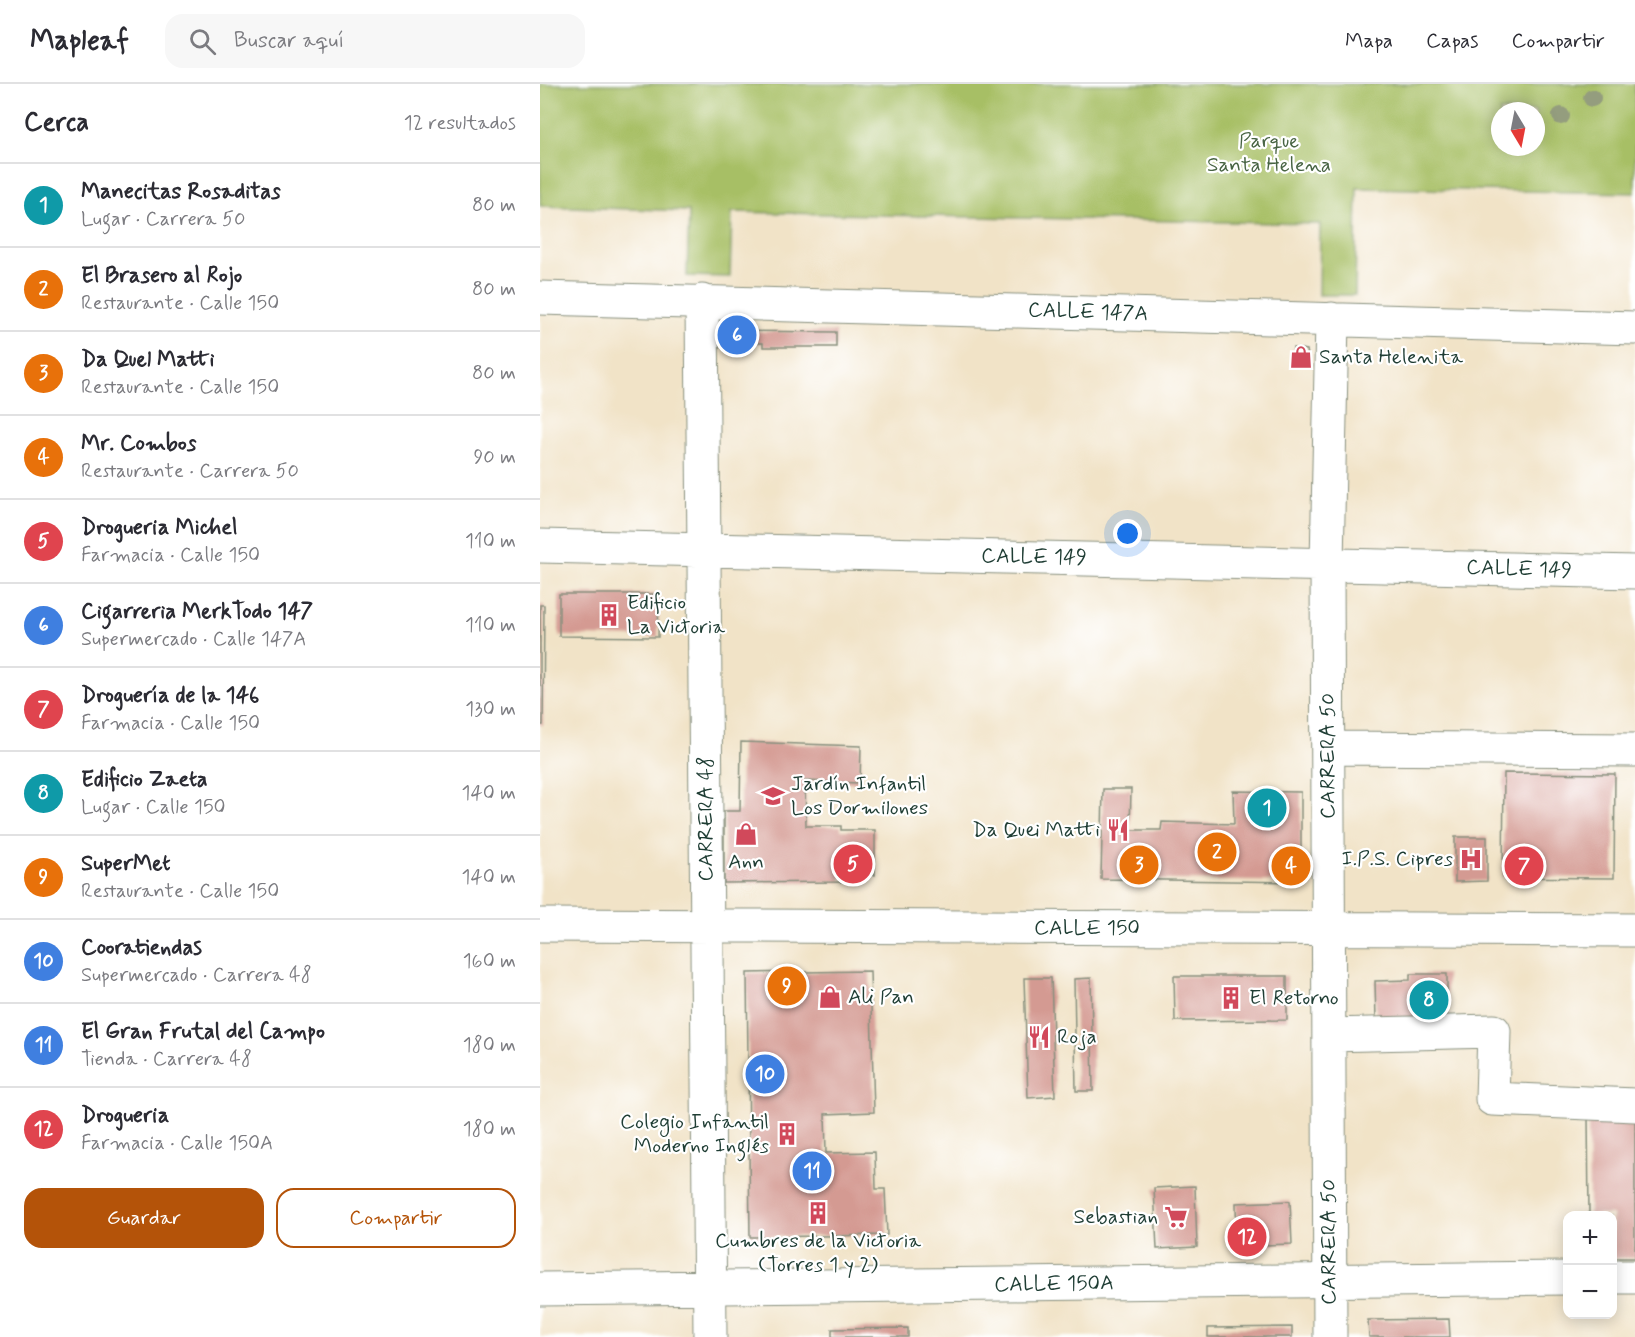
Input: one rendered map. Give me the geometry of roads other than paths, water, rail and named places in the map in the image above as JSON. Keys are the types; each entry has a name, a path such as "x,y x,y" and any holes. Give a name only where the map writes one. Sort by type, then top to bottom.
{"street":[{"name":"CALLE 147A","path":"540,298 1635,328"},
{"name":"CARRERA 48","path":"702,301 710,1337"},
{"name":"CARRERA 50","path":"1330,1337 1327,564 1332,319"},
{"name":"CALLE 149","path":"540,546 1635,572"},
{"path":"1328,748 1635,750"},
{"name":"CALLE 150","path":"540,925 1635,930"},
{"path":"1329,1035 1494,1031 1492,1099 1635,1105"},
{"path":"1617,1278 1635,1277"},
{"name":"CALLE 150A","path":"540,1289 1563,1278"}],"place":[{"name":"Cigarreria MerkTodo 147","path":"737,335"},
{"name":"Santa Helenita","path":"1301,357"},
{"name":"Edificio La Victoria","path":"609,615"},
{"name":"Jardín Infantil Los Dormilones","path":"773,796"},
{"name":"Manecitas Rosaditas","path":"1267,808"},
{"name":"Da Quei Matti","path":"1118,830"},
{"name":"Ann","path":"746,834"},
{"name":"El Brasero al Rojo","path":"1217,852"},
{"name":"I.P.S. Cipres","path":"1471,859"},
{"name":"Drogueria Michel","path":"853,864"},
{"name":"Da Quel Matti","path":"1139,865"},
{"name":"Mr. Combos","path":"1291,866"},
{"name":"Droguería de la 146","path":"1524,866"},
{"name":"SuperMet","path":"787,986"},
{"name":"Ali Pan","path":"830,997"},
{"name":"El Retorno","path":"1231,998"},
{"name":"Edificio Zaeta","path":"1429,1000"},
{"name":"Roja","path":"1039,1037"},
{"name":"Cooratiendas","path":"765,1074"},
{"name":"Colegio Infantil Moderno Inglés","path":"787,1134"},
{"name":"El Gran Frutal del Campo","path":"812,1171"},
{"name":"Cumbres de la Victoria (Torres 1 y 2)","path":"818,1213"},
{"name":"Sebastian","path":"1176,1217"},
{"name":"Drogueria","path":"1247,1237"}],"park label":[{"name":"Parque Santa Helena","path":"1269,153"}]}
